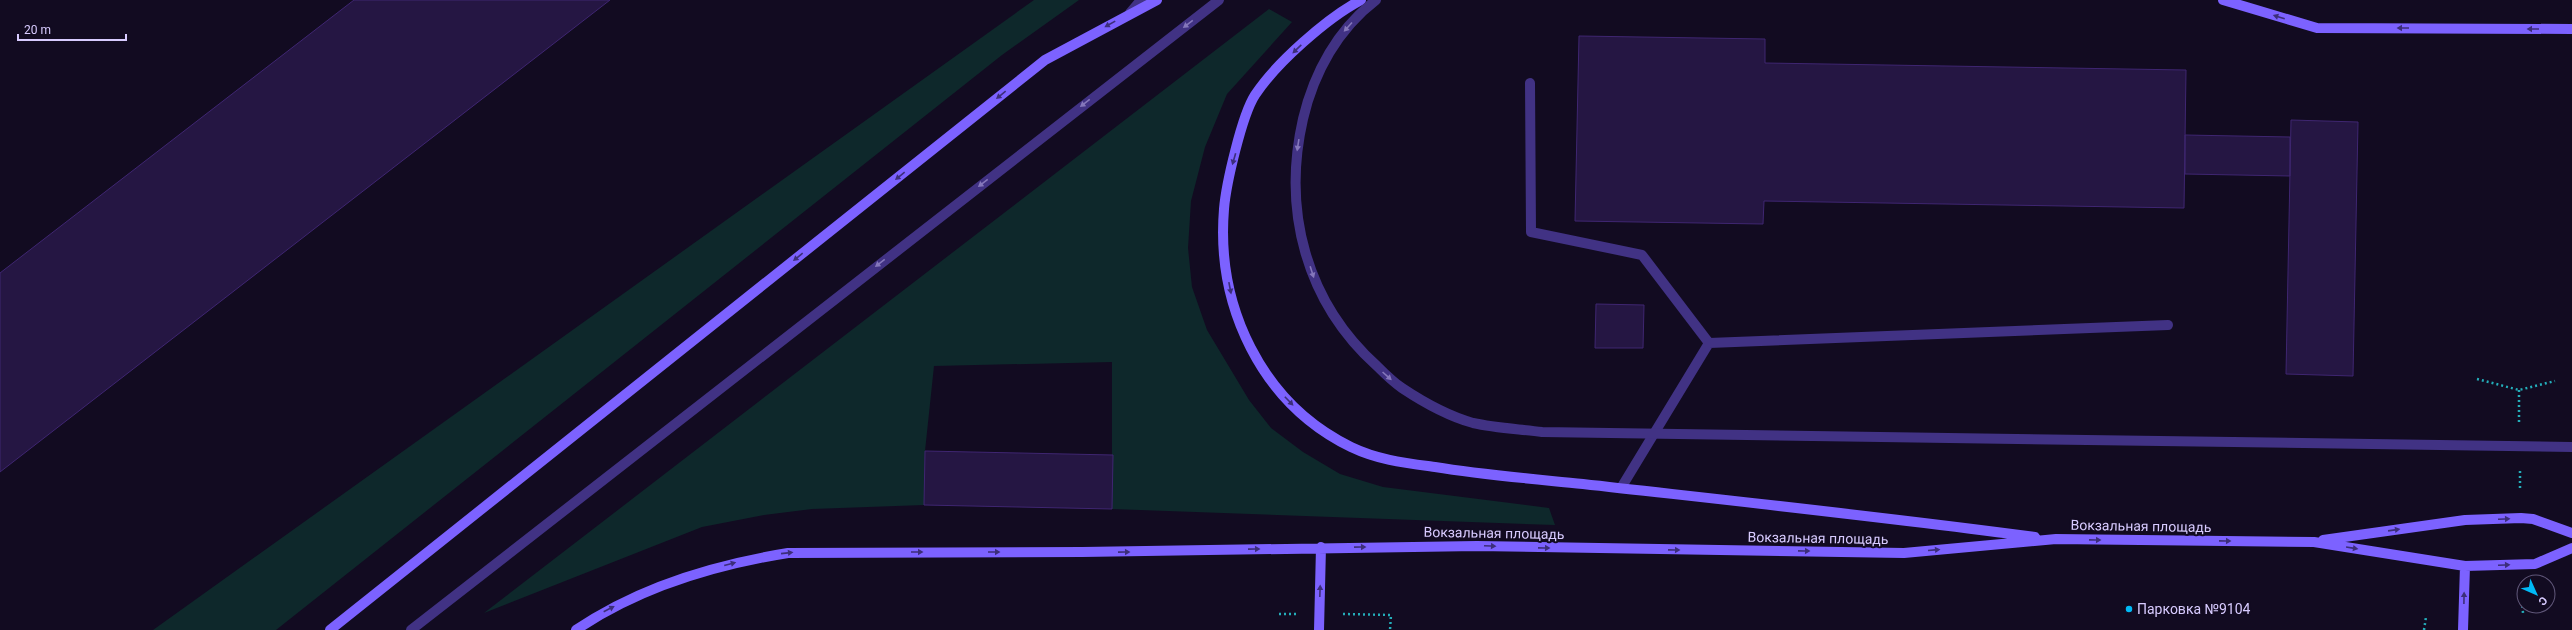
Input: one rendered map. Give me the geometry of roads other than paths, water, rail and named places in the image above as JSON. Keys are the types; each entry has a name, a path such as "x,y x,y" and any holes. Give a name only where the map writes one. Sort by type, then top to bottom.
{"main road":[{"path":"330,630 1045,60 1156,0"},
{"path":"1361,0 1304,42 1274,71 1253,98 1242,132 1225,198 1223,229 1225,262 1240,328 1255,359 1274,386 1321,429 1350,446 1380,459 1458,471 1856,514 2056,539"},
{"path":"2223,0 2317,28 2572,29"},
{"name":"Вокзальная площадь","path":"2314,542 2465,520 2521,518 2533,519 2572,533"},
{"name":"Вокзальная площадь","path":"576,630 611,608 673,581 749,559 788,553 1082,552 1321,547 1477,546 1904,553 2056,539 2314,542 2465,566 2535,564 2572,548"},
{"path":"1319,630 1321,547"},
{"path":"2463,630 2465,566"}],"street":[{"path":"1130,13 1141,0"},
{"path":"412,630 1219,0"},
{"path":"1376,0 1338,38 1317,76 1307,102 1295,166 1295,198 1300,232 1314,281 1327,308 1358,349 1401,388 1426,403 1472,422 1542,432 2572,447"},
{"path":"1530,83 1531,232 1642,255 1709,343"},
{"path":"1709,343 2168,325"},
{"path":"1620,488 1709,343"}],"place":[{"name":"Парковка №9104","path":"2129,609"}]}
